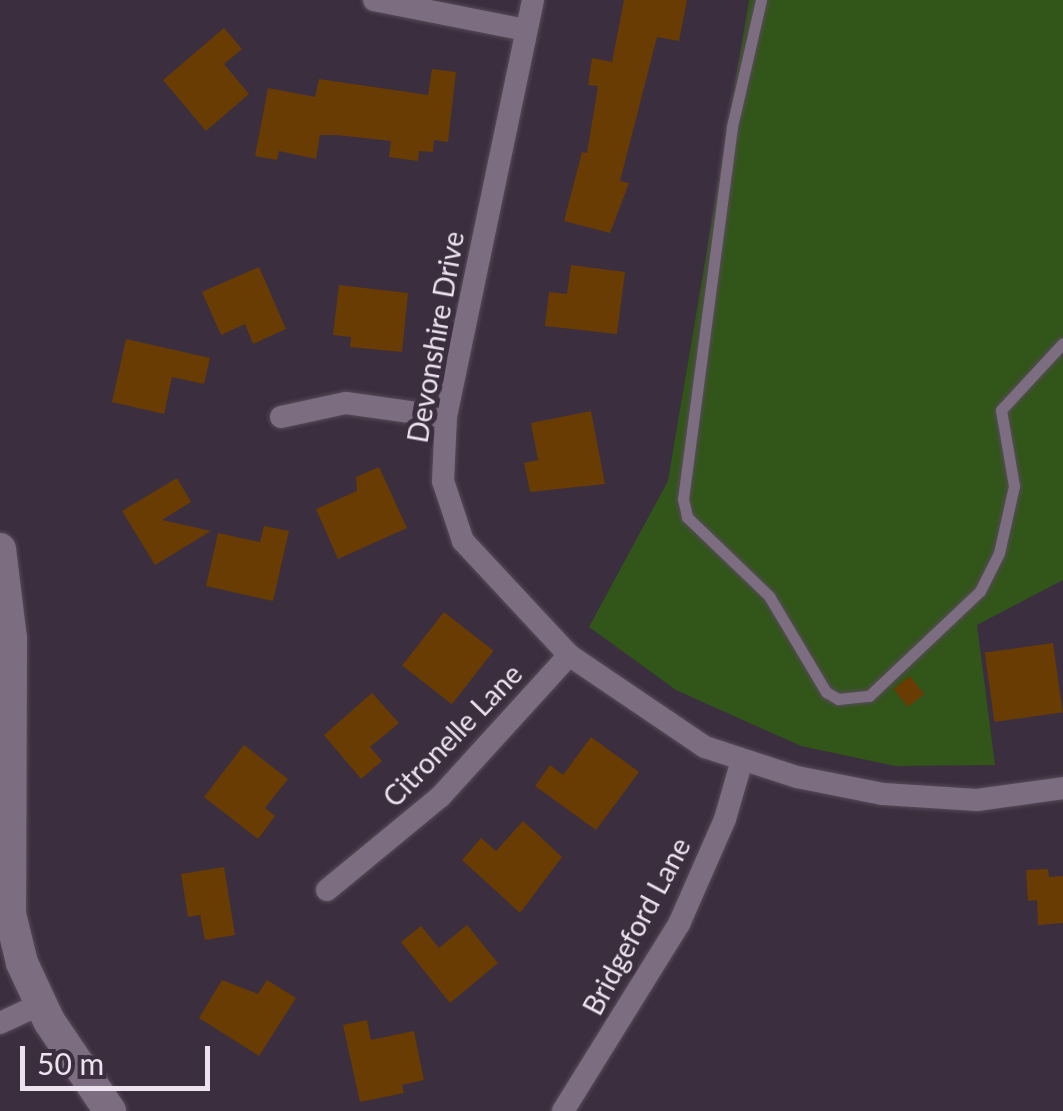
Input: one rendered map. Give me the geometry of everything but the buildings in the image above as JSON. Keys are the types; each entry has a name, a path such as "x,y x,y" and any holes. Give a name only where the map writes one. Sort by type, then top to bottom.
{"street":[{"path":"374,0 526,30"},
{"name":"Devonshire Drive","path":"533,0 446,417 444,481 463,540 569,655 660,722 742,760 797,777 934,798 976,800 1063,788"},
{"path":"281,416 346,402 446,417"},
{"path":"0,549 11,639 10,914 22,963 42,1004 110,1111"},
{"name":"Citronelle Lane","path":"328,890 440,797 569,655"},
{"name":"Bridgeford Lane","path":"563,1111 679,924 725,819 742,760"},
{"path":"0,1023 42,1004"}],"lane":[{"path":"762,0 732,126 683,500 686,518 769,596 826,692 838,699 869,696 980,591 999,553 1014,486 1001,410 1063,343"}],"green space":[{"path":"749,0 1063,0 1063,580 977,625 995,765 895,766 801,746 676,690 589,627 668,481"}]}
